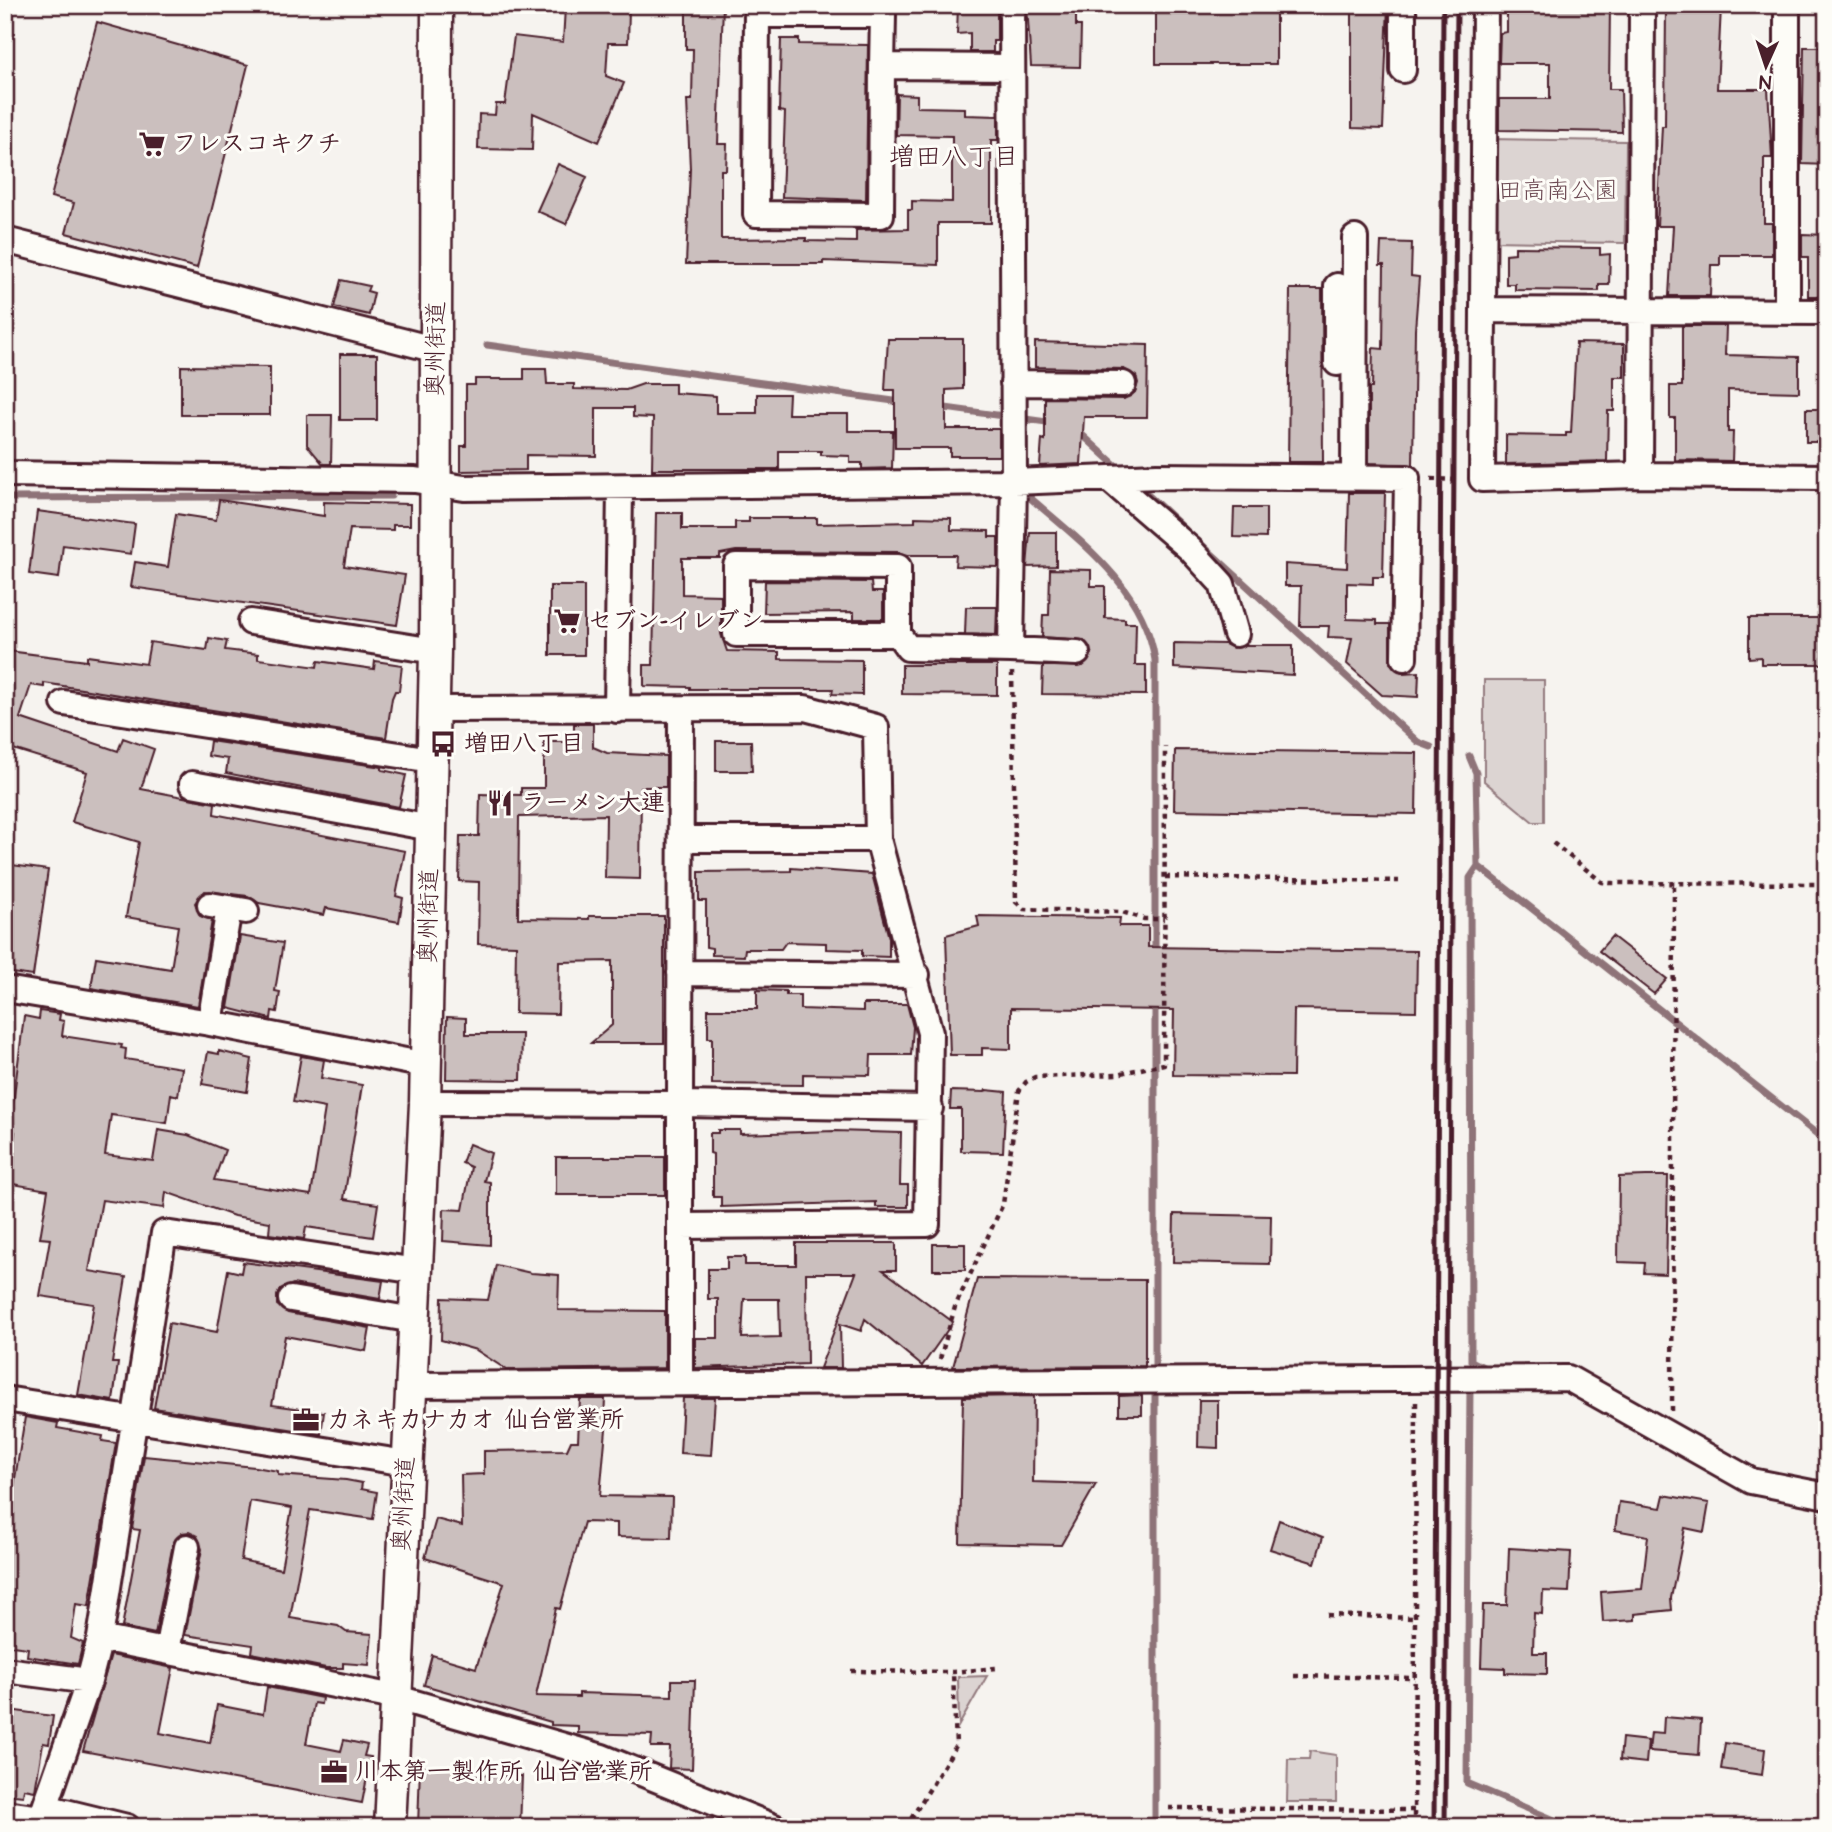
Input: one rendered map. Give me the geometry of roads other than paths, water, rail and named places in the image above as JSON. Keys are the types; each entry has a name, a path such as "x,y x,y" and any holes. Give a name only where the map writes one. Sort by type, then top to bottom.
{"main road":[{"name":"奥州街道","path":"390,1827 394,1697 426,1065 435,651 437,5"}],"street":[{"path":"1011,650 1014,482 1012,5"},
{"path":"1403,5 1403,70"},
{"path":"1485,5 1482,479 1640,475 1827,477"},
{"path":"1640,475 1642,5"},
{"path":"1787,5 1787,312"},
{"path":"757,10 883,15 882,66 881,215 756,214 757,10"},
{"path":"882,66 1012,67"},
{"path":"1346,477 1355,238"},
{"path":"5,240 437,350"},
{"path":"1337,286 1346,477"},
{"path":"1482,310 1827,312"},
{"path":"1013,383 1123,384"},
{"path":"5,474 415,480 434,485 620,488 1124,478 1407,478 1404,658"},
{"path":"1124,478 1222,584 1236,634"},
{"path":"617,710 620,488"},
{"path":"898,635 736,634 736,566 898,566 898,635 908,648 1077,653"},
{"path":"251,622 435,651"},
{"path":"64,703 432,760"},
{"path":"433,709 805,708 876,727 878,839 917,975 930,1033 928,1224 680,1226"},
{"path":"680,1382 681,710"},
{"path":"192,784 431,828"},
{"path":"681,839 878,839"},
{"path":"210,1023 228,908"},
{"path":"680,973 917,975"},
{"path":"5,989 210,1023 426,1065"},
{"path":"425,1103 929,1108"},
{"path":"41,1817 89,1681 100,1637 164,1233 417,1270"},
{"path":"290,1300 414,1320"},
{"path":"411,1385 1568,1378 1751,1482 1827,1496"},
{"path":"5,1399 406,1463"},
{"path":"167,1651 187,1547"},
{"path":"100,1637 394,1697 602,1757 774,1827"},
{"path":"5,1670 89,1681"},
{"path":"5,1813 127,1827"}],"waterway":[{"path":"487,345 901,402"},
{"path":"938,407 1054,423"},
{"path":"1078,431 1121,470"},
{"path":"1135,483 1185,529"},
{"path":"5,498 391,496"},
{"path":"1028,496 1107,568 1124,588 1149,634 1155,660 1155,955"},
{"path":"1199,542 1418,742 1431,747"},
{"path":"1469,756 1476,773 1478,866 1827,1142"},
{"path":"1478,866 1470,878 1471,1361 1483,1367"},
{"path":"1155,1001 1155,1827"},
{"path":"1474,1385 1470,1386 1467,1783 1571,1827"}],"railway":[{"path":"1434,1827 1443,5"},
{"path":"1445,1827 1457,5"}],"place":[{"name":"フレスコキクチ","path":"152,144"},
{"name":"セブン-イレブン","path":"567,621"},
{"name":"増田八丁目","path":"443,744"},
{"name":"ラーメン大連","path":"500,803"},
{"name":"カネキカナカオ 仙台営業所","path":"306,1420"},
{"name":"川本第一製作所 仙台営業所","path":"334,1772"}],"district":[{"name":"増田八丁目","path":"954,157"}],"park label":[{"name":"田高南公園","path":"1558,191"}]}
